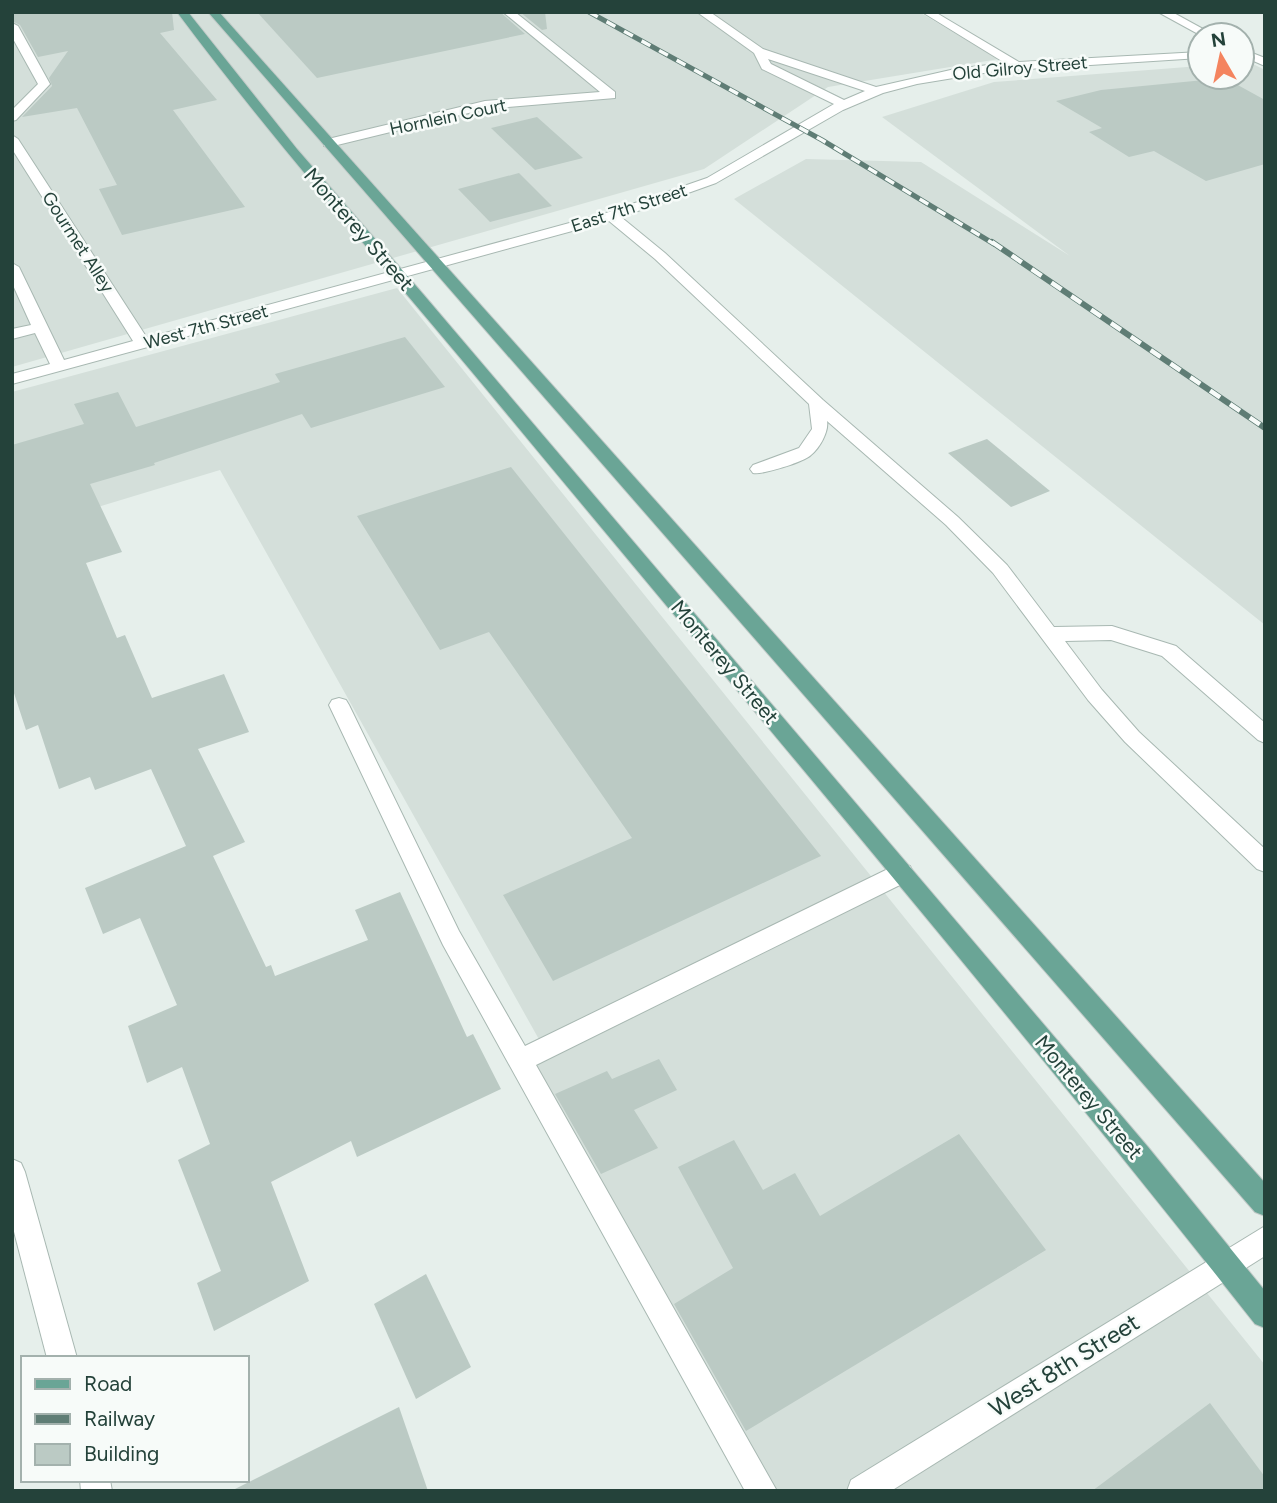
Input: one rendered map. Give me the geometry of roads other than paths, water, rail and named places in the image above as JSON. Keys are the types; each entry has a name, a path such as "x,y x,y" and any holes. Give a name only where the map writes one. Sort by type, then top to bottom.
{"main road":[{"name":"Monterey Street","path":"182,12 292,152 399,274 1139,1156 1265,1314"},
{"name":"Monterey Street","path":"213,12 1265,1203"}],"street":[{"name":"Hornlein Court","path":"329,143 485,105 611,95 508,12"},
{"path":"702,12 759,51 877,91"},
{"path":"927,12 1020,67"},
{"path":"1163,12 1186,24"},
{"path":"12,26 44,84 12,117"},
{"path":"759,51 766,66 844,104"},
{"name":"Old Gilroy Street","path":"844,104 923,78 1020,67 1186,56"},
{"name":"East 7th Street","path":"399,274 605,217 692,188 724,174 844,104"},
{"name":"Gourmet Alley","path":"12,139 144,344"},
{"path":"605,217 952,521 1000,569 1095,695 1132,737 1265,863"},
{"path":"12,267 59,367"},
{"name":"West 7th Street","path":"12,379 399,274"},
{"path":"12,334 40,327"},
{"path":"759,469 806,452 820,429 817,403"},
{"path":"1051,634 1112,632 1169,652 1265,735"},
{"path":"339,705 451,938 762,1491"},
{"path":"520,1061 902,873"},
{"path":"12,1172 61,1356"},
{"name":"West 8th Street","path":"862,1491 1265,1240"}],"railway":[{"path":"589,12 822,140 994,244"},
{"path":"992,242 1265,428"}]}
